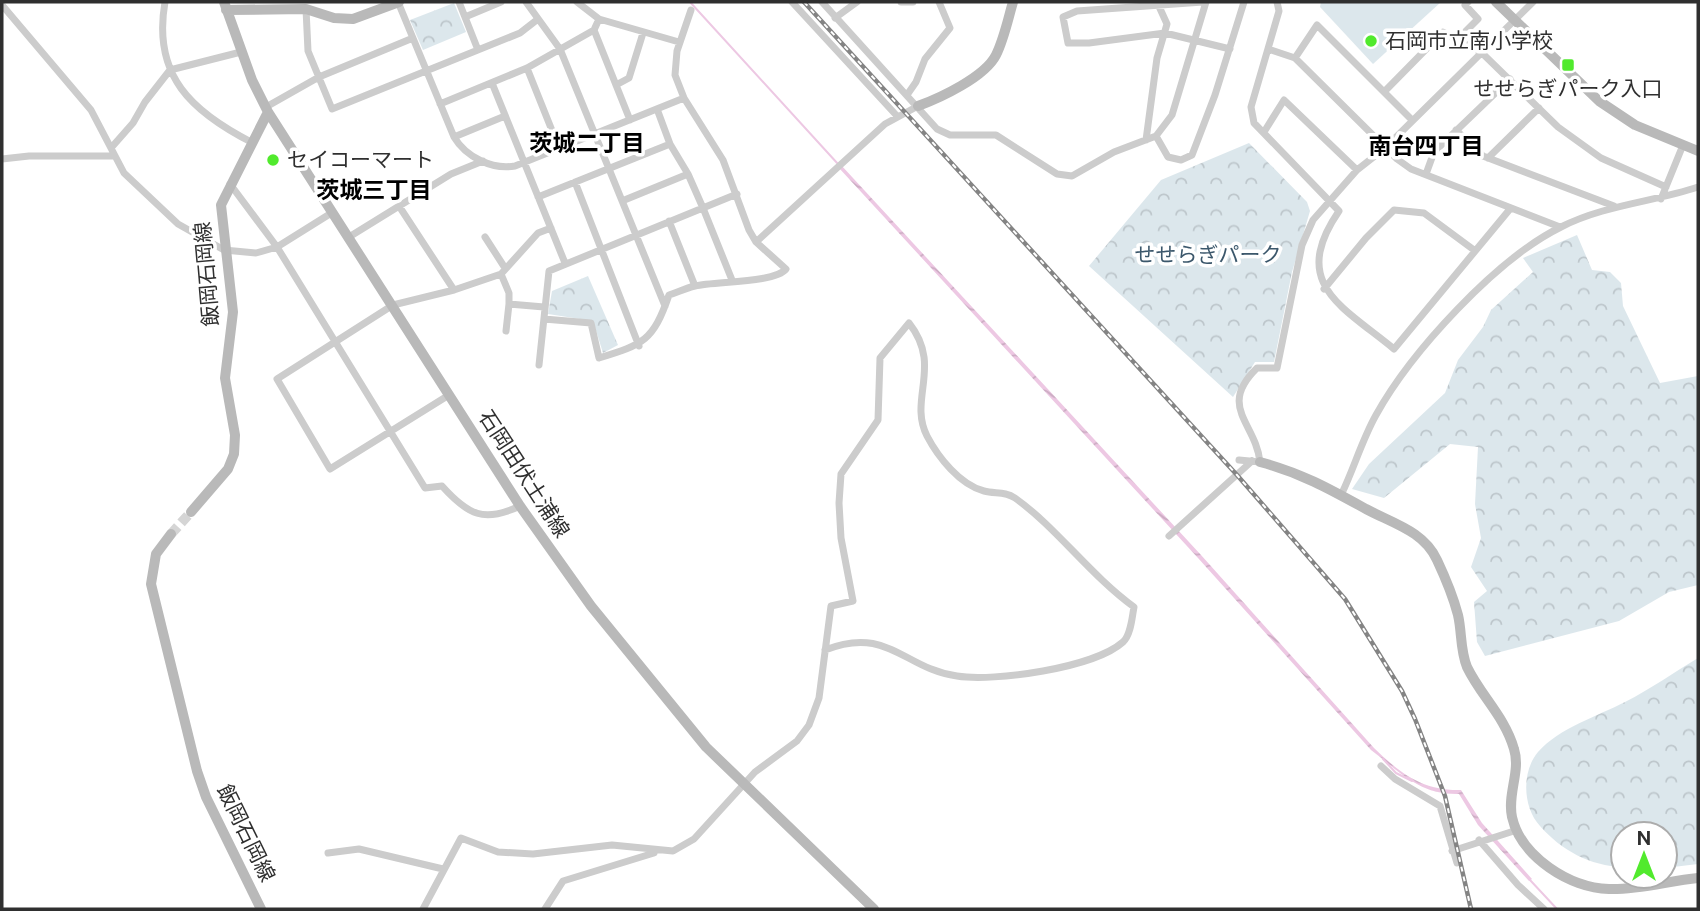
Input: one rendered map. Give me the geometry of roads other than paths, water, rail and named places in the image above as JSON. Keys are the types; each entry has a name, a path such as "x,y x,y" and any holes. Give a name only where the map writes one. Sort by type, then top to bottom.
{"main road":[{"path":"225,6 292,5 334,18 353,19 398,2"},
{"path":"918,106 940,98 990,64 999,47 1013,2"},
{"path":"1496,2 1599,101 1635,125 1698,151"},
{"name":"石岡田伏土浦線","path":"225,6 241,52 267,110 520,506 625,651 706,747 874,909"},
{"name":"飯岡石岡線","path":"191,512 228,469 234,454 235,435 225,377 233,326 221,205 267,110"},
{"path":"1256,462 1303,474 1342,493 1404,527 1431,549 1458,616 1467,667 1502,719 1514,750 1516,765 1511,799 1517,830 1542,862 1585,884 1607,889 1639,888 1698,877"},
{"name":"飯岡石岡線","path":"171,534 156,554 150,584 197,771 206,797 261,909"}],"street":[{"path":"165,2 161,35 170,70 196,108 216,124 253,143"},
{"path":"398,2 458,144 483,161 499,167 524,163 684,98"},
{"path":"459,2 478,50"},
{"path":"465,17 500,2"},
{"path":"526,2 560,49 665,307"},
{"path":"577,2 599,19 679,42"},
{"path":"792,2 897,116"},
{"path":"822,2 943,133 996,135 1021,154 1064,175 1079,174 1114,152 1156,136 1172,115 1195,38 1204,2 1157,3 1077,11 1063,17 1068,43 1090,43 1166,33 1195,38 1230,49"},
{"path":"835,18 857,2"},
{"path":"901,2 913,2"},
{"path":"907,95 916,82 925,58 950,28 939,2"},
{"path":"1156,136 1168,157 1181,160 1192,155 1244,2"},
{"path":"1277,2 1279,11 1251,107 1254,123 1332,200 1339,211 1324,237 1320,253 1319,275 1324,289 1394,349 1510,209"},
{"path":"1458,39 1478,19 1465,5 1468,2"},
{"path":"1170,534 1256,462 1258,450 1239,412 1240,396 1257,368 1277,368 1302,244 1313,220 1357,170 1385,148 1533,2"},
{"path":"1146,140 1157,58 1166,33 1165,17 1157,3"},
{"path":"2,5 91,110 124,173 178,224 224,250 256,253 277,247 332,212"},
{"path":"306,9 308,51 332,109 520,33 538,19"},
{"path":"544,319 591,323 599,358 639,346 658,324 669,295 695,286 765,278 783,273 786,269 757,242 723,160 684,98 675,75 679,42 691,10"},
{"path":"440,104 527,68 594,30 599,19"},
{"path":"1295,58 1317,25 1412,120"},
{"path":"594,30 630,120"},
{"path":"1384,92 1443,32 1482,52 1558,127 1601,158 1666,187"},
{"path":"616,85 629,78 642,33"},
{"path":"267,110 319,76 413,38"},
{"path":"1268,49 1295,58 1385,148 1411,169 1560,227"},
{"path":"111,148 133,123 145,102 170,70 241,52"},
{"path":"527,68 559,148"},
{"path":"1426,174 1434,152 1510,79"},
{"path":"492,83 565,263"},
{"path":"1264,132 1284,100 1357,170"},
{"path":"757,242 897,116 918,106"},
{"path":"1488,158 1539,108"},
{"path":"657,109 670,144 688,174 703,208 732,280"},
{"path":"454,137 505,116"},
{"path":"1456,130 1488,158 1615,206"},
{"path":"538,197 670,144"},
{"path":"1661,199 1683,145"},
{"path":"2,159 29,156 115,156"},
{"path":"349,237 451,174 483,161"},
{"path":"622,201 688,174"},
{"path":"575,182 639,346"},
{"path":"230,184 277,247 425,488 442,486 457,503 478,515 493,517 520,506"},
{"path":"1342,493 1384,401 1436,335 1516,257 1560,227 1615,206 1661,199 1698,187"},
{"path":"539,365 549,271 737,194"},
{"path":"399,206 454,290"},
{"path":"1324,289 1366,238 1394,211 1424,213 1475,250"},
{"path":"669,221 695,286"},
{"path":"449,395 330,469 277,379 393,305 454,290 503,271 538,233 551,228"},
{"path":"485,237 503,271 509,293 506,331"},
{"path":"509,304 544,307"},
{"path":"423,909 461,838 498,852 534,854 612,845 658,852 673,851 694,839 755,772 797,741 808,725 819,698 825,650 831,606 853,601 841,538 841,474 878,420 880,358 909,323 923,346 926,364 923,426 948,466 971,485 1016,498 1114,592 1134,607 1127,636 1123,642 1096,655 1051,670 992,677 957,676 941,672 878,644 858,641 825,650"},
{"path":"1240,460 1256,462"},
{"path":"1381,766 1395,779 1440,806 1457,863"},
{"path":"1452,851 1481,839 1517,830"},
{"path":"1481,839 1518,886 1544,909"},
{"path":"328,853 359,849 443,869"},
{"path":"545,909 563,881 658,852"}],"water":[{"path":"841,165 1201,555 1374,748 1413,779 1435,788 1461,790 1482,823 1532,879 1529,881 1478,825 1459,794 1422,787 1371,750 839,168"}],"waterway":[{"path":"690,2 838,164"},
{"path":"1383,759 1396,773 1412,781"},
{"path":"1530,880 1557,909"}],"tunnel":[{"path":"171,534 191,512"}],"railway":[{"path":"804,2 1237,475 1345,599 1402,691 1415,719 1445,796 1471,909"}],"place":[{"name":"石岡市立南小学校","path":"1371,41"},
{"name":"せせらぎパーク入口","path":"1568,65"},
{"name":"セイコーマート","path":"273,160"}],"district":[{"name":"茨城二丁目","path":"587,143"},
{"name":"南台四丁目","path":"1426,146"},
{"name":"茨城三丁目","path":"374,190"}],"park label":[{"name":"せせらぎパーク","path":"1208,255"}]}
